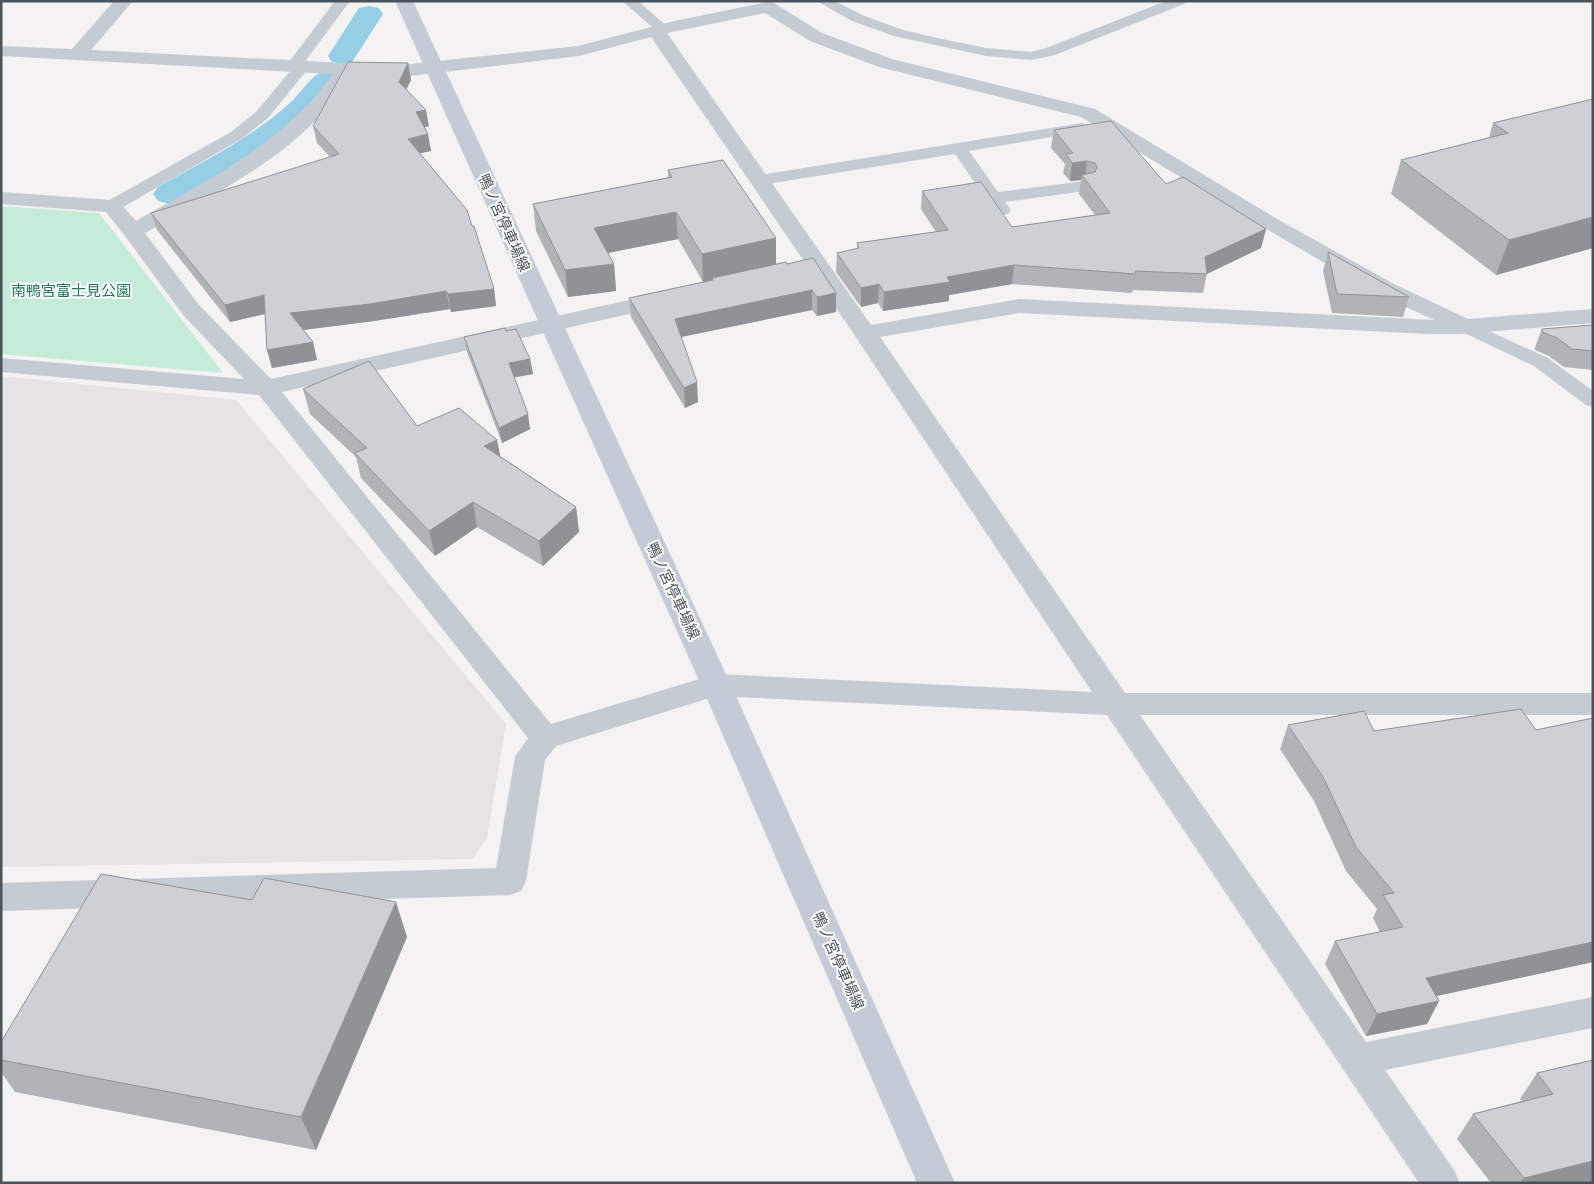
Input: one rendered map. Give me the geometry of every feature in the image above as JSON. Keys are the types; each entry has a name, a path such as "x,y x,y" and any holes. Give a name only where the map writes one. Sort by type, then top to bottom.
{"main road":[{"name":"鴨ノ宮停車場線","path":"404,1 550,325 716,685 936,1183"}],"street":[{"path":"77,55 124,1"},
{"path":"1,51 346,69 434,68 579,51 660,30 768,7 816,36 886,63 1088,113 1386,289 1465,326"},
{"path":"660,30 760,180 808,267 865,333 1441,1183"},
{"path":"133,231 252,162 289,134 313,113 346,69"},
{"path":"1,198 112,206 133,231 191,310 266,388 545,738"},
{"path":"1,365 266,388 684,295"},
{"path":"865,333 1019,306 1428,327 1593,316"},
{"path":"1,898 510,881 530,758 545,738 716,685 1116,704 1593,704"},
{"path":"1357,1060 1593,1012"}],"lane":[{"path":"112,206 237,134 262,115 343,1"},
{"path":"629,1 660,30"},
{"path":"824,1 858,18 899,34 986,52 1031,56 1050,52 1179,1"},
{"path":"760,180 1106,124"},
{"path":"959,148 998,204 1085,186"},
{"path":"1465,326 1541,362 1593,401"}],"shaded area":[{"path":"1,376 236,400 506,724 487,839 472,859 1,867"}],"green space":[{"name":"南鴨宮富士見公園","path":"1,206 99,213 223,373 1,354"}],"building":[{"path":"348,62 408,63 399,82 426,110 416,112 428,134 408,139 467,210 494,289 448,294 446,291 370,304 290,313 313,342 267,350 264,295 225,305 151,213 339,154 313,126"},
{"path":"1593,99 1593,217 1509,240 1401,160 1508,133 1493,123"},
{"path":"1111,121 1166,184 1183,177 1266,229 1205,257 1207,274 1135,271 1136,274 1014,265 947,277 950,282 884,292 879,284 861,288 837,253 859,248 857,243 948,230 922,191 981,182 1012,227 1110,213 1082,175 1095,172 1097,167 1095,163 1087,161 1072,163 1066,154 1073,153 1054,130"},
{"path":"723,160 776,238 702,254 676,212 594,228 614,264 565,270 533,204 672,177 668,170"},
{"path":"1328,252 1409,297 1337,294"},
{"path":"813,258 836,293 817,297 812,290 675,319 697,382 684,388 629,298 713,280 712,278"},
{"path":"1593,325 1593,351 1572,349 1557,338 1542,332 1542,329"},
{"path":"505,328 506,331 516,329 530,359 509,363 528,414 499,428 464,337"},
{"path":"369,361 417,426 459,408 497,440 484,446 576,507 539,541 473,502 429,531 355,453 367,448 303,389"},
{"path":"1521,709 1536,730 1593,718 1593,942 1426,978 1439,1001 1377,1014 1335,941 1403,927 1383,895 1394,893 1356,847 1323,777 1288,725 1364,711 1374,731"},
{"path":"101,874 252,900 264,878 396,902 301,1117 1,1060 1,1042"},
{"path":"1593,1060 1593,1161 1524,1178 1473,1114 1553,1094 1537,1073"}],"waterway":[{"path":"342,56 369,14"},
{"path":"169,194 271,134 302,108 327,79"}]}
